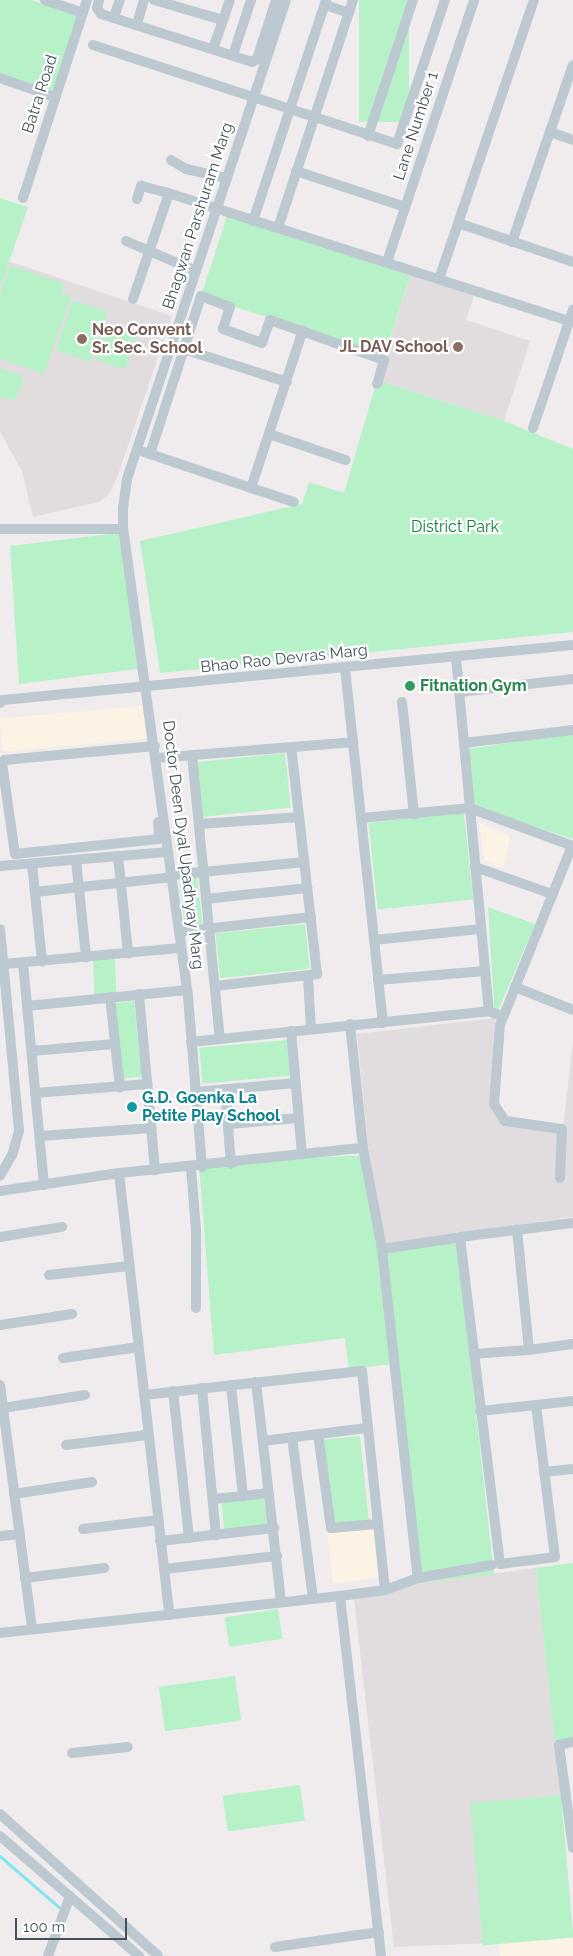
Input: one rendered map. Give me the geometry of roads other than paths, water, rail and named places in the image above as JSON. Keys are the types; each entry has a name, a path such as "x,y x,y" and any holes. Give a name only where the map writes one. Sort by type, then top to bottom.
{"street":[{"path":"45,0 83,13"},
{"name":"Batra Road","path":"22,198 87,0"},
{"path":"99,0 99,11 252,62 257,59 281,1"},
{"path":"114,17 120,0"},
{"path":"137,24 144,0"},
{"path":"154,0 223,20"},
{"path":"213,49 230,0"},
{"path":"233,55 251,0"},
{"path":"278,228 353,0"},
{"path":"368,136 413,0"},
{"path":"93,45 392,144 400,140 445,0"},
{"name":"Lane Number 1","path":"387,262 474,0"},
{"path":"439,279 534,0"},
{"name":"Bhagwan Parshuram Marg","path":"123,529 127,479 253,98 281,1"},
{"path":"253,221 325,2 349,13"},
{"path":"512,242 573,65"},
{"path":"1,81 55,97"},
{"path":"550,132 573,140"},
{"path":"171,160 186,169 227,178"},
{"path":"296,171 405,206"},
{"path":"137,199 141,186 570,321"},
{"path":"134,299 167,199"},
{"path":"458,223 573,262"},
{"path":"126,241 196,271"},
{"path":"189,292 230,307 223,329 262,343 270,320 384,360 377,384"},
{"path":"150,454 201,296"},
{"path":"533,428 573,310"},
{"path":"252,488 303,330"},
{"path":"172,345 287,382"},
{"path":"269,434 346,460"},
{"path":"137,450 294,502"},
{"path":"0,529 123,529"},
{"name":"Doctor Deen Dyal Upadhyay Marg","path":"123,529 147,688 152,746 156,758 172,876 192,1042 196,1092 196,1308"},
{"name":"Bhao Rao Devras Marg","path":"0,703 3,700 147,688 573,645"},
{"path":"456,657 489,1011"},
{"path":"345,668 383,1023"},
{"path":"459,692 573,679"},
{"path":"402,702 414,814"},
{"path":"464,743 573,730"},
{"path":"156,758 353,742"},
{"path":"152,746 159,839 13,853 2,763 6,760 152,746"},
{"path":"214,986 308,977 315,976 317,972 291,747"},
{"path":"192,755 220,1039"},
{"path":"361,818 470,808 573,846 503,1017 494,1104 506,1121 562,1129 560,1178"},
{"path":"199,824 299,817"},
{"path":"0,866 168,852"},
{"path":"118,856 128,953"},
{"path":"76,860 86,957"},
{"path":"35,892 304,862"},
{"path":"32,864 42,961"},
{"path":"475,867 552,894"},
{"path":"206,899 307,888"},
{"path":"179,932 311,917"},
{"path":"0,929 20,1131 12,1155 0,1176"},
{"path":"374,940 481,929"},
{"path":"4,964 181,948"},
{"path":"23,963 44,1185"},
{"path":"378,980 485,971"},
{"path":"308,977 311,1029"},
{"path":"515,987 573,1010"},
{"path":"27,1006 187,990"},
{"path":"139,994 156,1170"},
{"path":"110,997 120,1087"},
{"path":"192,1042 350,1024 383,1023 489,1011 503,1017"},
{"path":"350,1024 363,1148 382,1250 418,1578"},
{"path":"291,1031 302,1155"},
{"path":"32,1051 115,1044"},
{"path":"196,1092 296,1082"},
{"path":"36,1093 148,1084"},
{"path":"225,1089 230,1164"},
{"path":"228,1124 299,1118"},
{"path":"40,1136 152,1128"},
{"path":"0,1191 118,1173 230,1164 363,1148"},
{"path":"118,1173 169,1614"},
{"path":"536,1405 555,1557 500,1564 460,1237 573,1223"},
{"path":"0,1236 62,1227"},
{"path":"516,1230 529,1350"},
{"path":"382,1250 455,1238"},
{"path":"49,1275 128,1266"},
{"path":"0,1325 72,1314"},
{"path":"474,1354 529,1350 573,1344"},
{"path":"63,1358 138,1347"},
{"path":"144,1395 362,1370 384,1590"},
{"path":"256,1382 281,1602"},
{"path":"0,1385 3,1408 4,1450 14,1494 32,1630"},
{"path":"230,1385 243,1496"},
{"path":"202,1388 216,1535"},
{"path":"173,1391 189,1538"},
{"path":"3,1408 85,1395"},
{"path":"480,1411 573,1401"},
{"path":"263,1440 367,1428"},
{"path":"318,1434 331,1528 377,1524"},
{"path":"66,1445 147,1435"},
{"path":"292,1437 313,1599"},
{"path":"544,1472 573,1469"},
{"path":"14,1494 92,1482"},
{"path":"213,1499 269,1493"},
{"path":"83,1529 158,1520"},
{"path":"160,1541 274,1528"},
{"path":"0,1536 20,1534"},
{"path":"164,1569 277,1556"},
{"path":"0,1633 384,1590 418,1578 492,1565"},
{"path":"25,1578 104,1568"},
{"path":"340,1596 381,1956"},
{"path":"573,1742 559,1745 572,1824 573,1848"},
{"path":"72,1753 128,1747"},
{"path":"0,1814 158,1956"},
{"path":"0,1836 139,1956"},
{"path":"48,1956 70,1896"},
{"path":"275,1947 379,1932"}],"waterway":[{"path":"0,1856 60,1908"}],"place":[{"name":"Neo Convent Sr. Sec. School","path":"82,339"},
{"name":"JL DAV School","path":"458,347"},
{"name":"Fitnation Gym","path":"410,686"},
{"name":"G.D. Goenka La Petite Play School","path":"132,1107"}],"park label":[{"name":"District Park","path":"455,527"}]}
